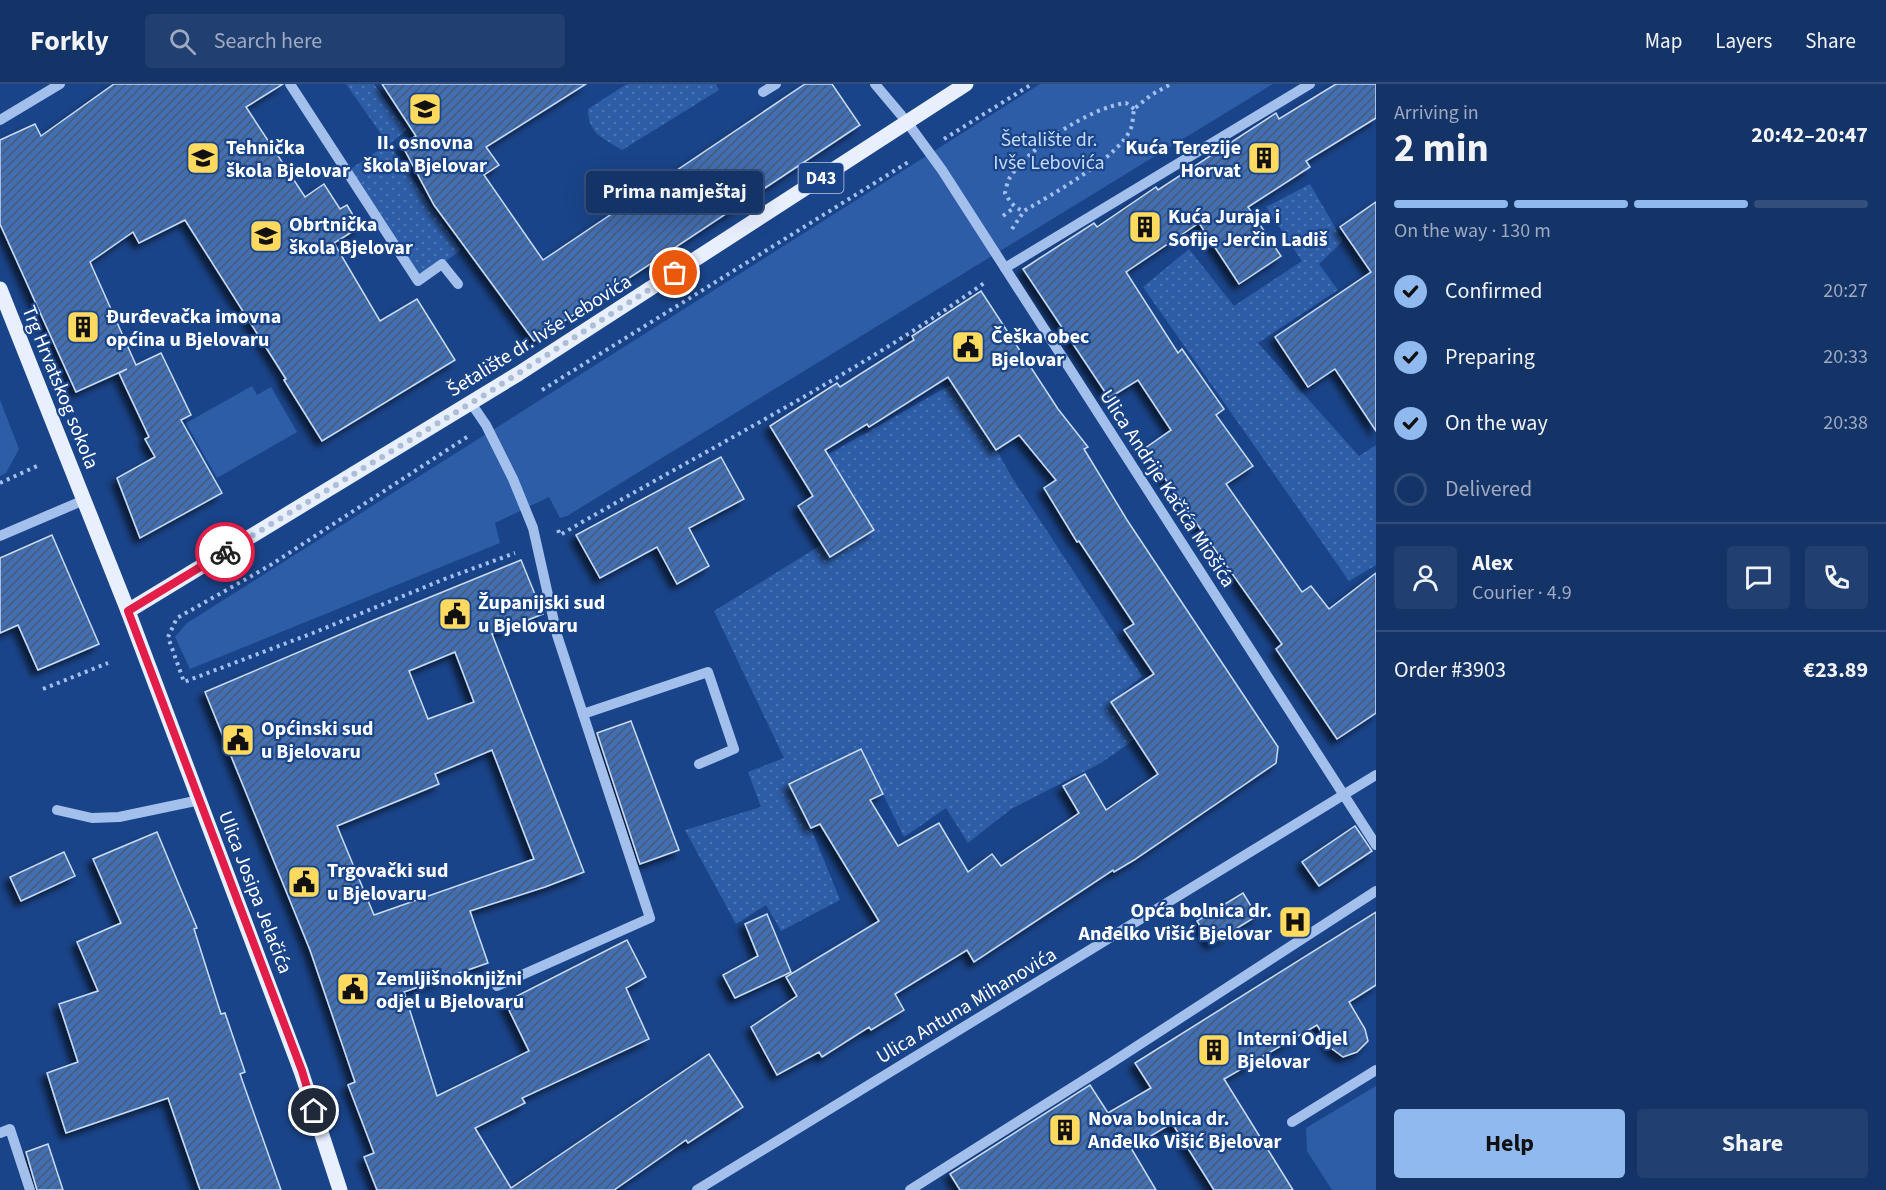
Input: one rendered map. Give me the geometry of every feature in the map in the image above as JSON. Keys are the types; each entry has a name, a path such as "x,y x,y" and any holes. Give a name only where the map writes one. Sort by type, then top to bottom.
{"main road":[{"name":"Šetalište dr. Ivše Lebovića","path":"128,611 471,403 966,84"},
{"name":"Trg Hrvatskog sokola","path":"0,290 128,611"},
{"name":"Ulica Josipa Jelačića","path":"128,611 302,1071 340,1190"}],"street":[{"path":"0,120 60,84"},
{"path":"290,84 418,281 442,264 458,284"},
{"path":"764,92 776,84"},
{"name":"Ulica Andrije Kačića Miošića","path":"875,84 927,150 1005,268 1376,844"},
{"path":"1005,268 1310,84"},
{"path":"471,403 486,425 513,479 533,528 557,635 650,918 497,986"},
{"name":"Trg Hrvatskog sokola","path":"0,536 84,500"},
{"path":"583,714 708,672 734,749 699,765"},
{"name":"Ulica Antuna Mihanovića","path":"697,1190 1376,775"},
{"path":"57,810 92,818 118,818 200,800"},
{"path":"910,1190 1376,891"},
{"path":"1292,1122 1376,1070"},
{"path":"0,1133 10,1129 30,1190"}],"path":[{"path":"535,395 1032,84"},
{"path":"1012,229 1024,211 1090,170 1120,144 1131,128 1134,109 1151,95 1171,84"},
{"path":"1024,211 1015,207 1005,193 1009,179 1025,161 1069,126 1115,105 1126,103 1134,109"},
{"path":"1003,216 1015,207"},
{"path":"486,425 269,566 177,618 168,637 184,682 515,554 533,528 552,518 560,535 747,429 906,335 1005,268"},
{"path":"0,483 38,466"},
{"path":"43,689 108,663"}],"green space":[{"path":"346,84 374,84 407,130 389,144 461,250 418,281 346,172 388,144"},
{"path":"627,84 716,84 719,90 622,150 594,130 588,109"},
{"name":"Šetalište dr. Ivše Lebovića","path":"1040,84 1273,84 567,516 560,518 549,497 495,523 500,543 190,669 175,637 187,623"},
{"path":"1310,184 1343,241 1319,264 1338,290 1258,343 1359,456 1376,445 1376,565 1349,581 1143,287 1189,249 1234,306 1302,261 1266,207"},
{"path":"959,380 1011,476 1142,676 1112,702 1135,739 1101,763 1011,809 968,843 946,808 904,837 861,749 789,784 811,828 840,900 781,931 766,905 736,924 685,830 761,807 748,772 784,758 714,611 821,545 830,557 873,530 827,455"},
{"path":"252,386 257,395 271,387 297,432 217,478 186,423"},
{"path":"0,400 19,449 6,473 0,476"},
{"path":"1376,1086 1376,1190 1332,1190 1307,1151 1306,1128"}],"building":[{"path":"114,84 283,84 246,107 305,197 324,184 340,209 347,205 360,227 334,243 380,321 417,299 455,360 322,441 284,380 286,379 185,220 139,243 133,232 90,262 136,365 161,353 191,415 181,420 222,493 140,538 117,478 155,457 145,439 149,437 119,373 127,369 76,392 0,224 0,140 35,124 41,136"},
{"path":"382,84 586,84 486,147 499,165 484,175 543,260 805,84 832,84 860,125 534,341 434,205 402,145 416,136"},
{"path":"1336,84 1376,84 1376,118 1306,161 1310,167 1248,207 1281,256 1239,284 1199,223 1126,272 1178,353 1182,349 1224,409 1216,415 1253,466 1226,484 1302,592 1311,586 1329,609 1376,573 1376,713 1337,739 1276,649 1282,644 1144,449 1171,430 1138,380 1109,398 1023,269 1094,223 1097,227 1156,187 1158,190 1276,113 1279,119"},
{"path":"1376,202 1376,431 1335,369 1308,387 1275,337 1371,272 1340,227"},
{"path":"981,291 1058,409 1088,447 1084,449 1127,520 1278,747 1276,763 1134,860 1114,872 1113,870 974,962 967,950 895,994 904,1010 871,1030 869,1027 822,1057 819,1052 777,1075 751,1027 797,996 786,977 879,921 820,824 811,828 789,784 861,749 883,794 870,800 898,846 939,823 968,872 992,854 1001,866 1079,813 1063,786 1085,774 1106,810 1158,774 1111,702 1154,674 1124,630 1134,624 1079,541 1077,542 1044,488 1056,480 1019,435 996,450 948,377 869,427 867,424 825,450 874,530 830,557 798,506 813,496 770,426 837,383 840,387 914,340 912,336"},
{"path":"721,457 744,499 689,528 709,566 677,584 657,547 600,578 576,535"},
{"path":"52,535 99,644 38,670 18,625 0,633 0,558"},
{"path":"521,560 543,614 492,634 584,872 470,911 488,963 404,992 437,1096 529,1051 505,1002 627,940 646,977 626,988 649,1039 522,1098 525,1103 475,1128 511,1188 709,1054 743,1107 688,1143 686,1140 614,1190 377,1190 364,1157 374,1153 348,1085 355,1082 310,950 205,692","holes":["455,652 474,702 428,719 409,671","492,750 534,859 374,915 337,826 439,784 435,774"]},
{"path":"631,721 679,850 640,864 597,733"},
{"path":"1355,826 1372,851 1319,886 1302,862"},
{"path":"157,832 197,928 194,929 221,1014 225,1013 245,1072 240,1074 281,1190 200,1190 168,1098 66,1133 47,1073 78,1062 59,1004 98,991 77,942 121,923 93,859"},
{"path":"64,852 75,876 21,901 10,877"},
{"path":"1243,893 1257,916 1211,944 1197,921"},
{"name":"Interni Odjel Bjelovar","path":"1376,912 1376,985 1349,1002 1365,1029 1368,1041 1357,1052 1343,1057 1331,1048 1317,1025 1224,1079 1293,1190 1214,1190 1172,1123 1131,1148 1156,1190 960,1190 950,1174 1090,1085 1108,1113 1151,1088 1135,1063"},
{"path":"767,914 791,972 735,998 723,975 758,956 745,924"},
{"path":"48,1144 63,1190 37,1190 26,1152"}],"way so far":[{"path":"225,552 486,394 675,273"}],"place":[{"name":"II. osnovna škola Bjelovar","path":"425,109"},
{"name":"Tehnička škola Bjelovar","path":"203,158"},
{"name":"Kuća Terezije Horvat","path":"1264,158"},
{"name":"Kuća Juraja i Sofije Jerčin Ladiš","path":"1145,227"},
{"name":"Obrtnička škola Bjelovar","path":"266,236"},
{"name":"Prima namještaj","path":"675,273"},
{"name":"Đurđevačka imovna općina u Bjelovaru","path":"83,327"},
{"name":"Češka obec Bjelovar","path":"968,347"},
{"name":"Županijski sud u Bjelovaru","path":"455,614"},
{"name":"Općinski sud u Bjelovaru","path":"238,740"},
{"name":"Trgovački sud u Bjelovaru","path":"304,882"},
{"name":"Opća bolnica dr. Anđelko Višić Bjelovar","path":"1295,922"},
{"name":"Zemljišnoknjižni odjel u Bjelovaru","path":"353,989"},
{"name":"Interni Odjel Bjelovar","path":"1214,1050"},
{"name":"Nova bolnica dr. Anđelko Višić Bjelovar","path":"1065,1130"}],"route":[{"path":"225,552 128,611 302,1071 314,1111"}]}
